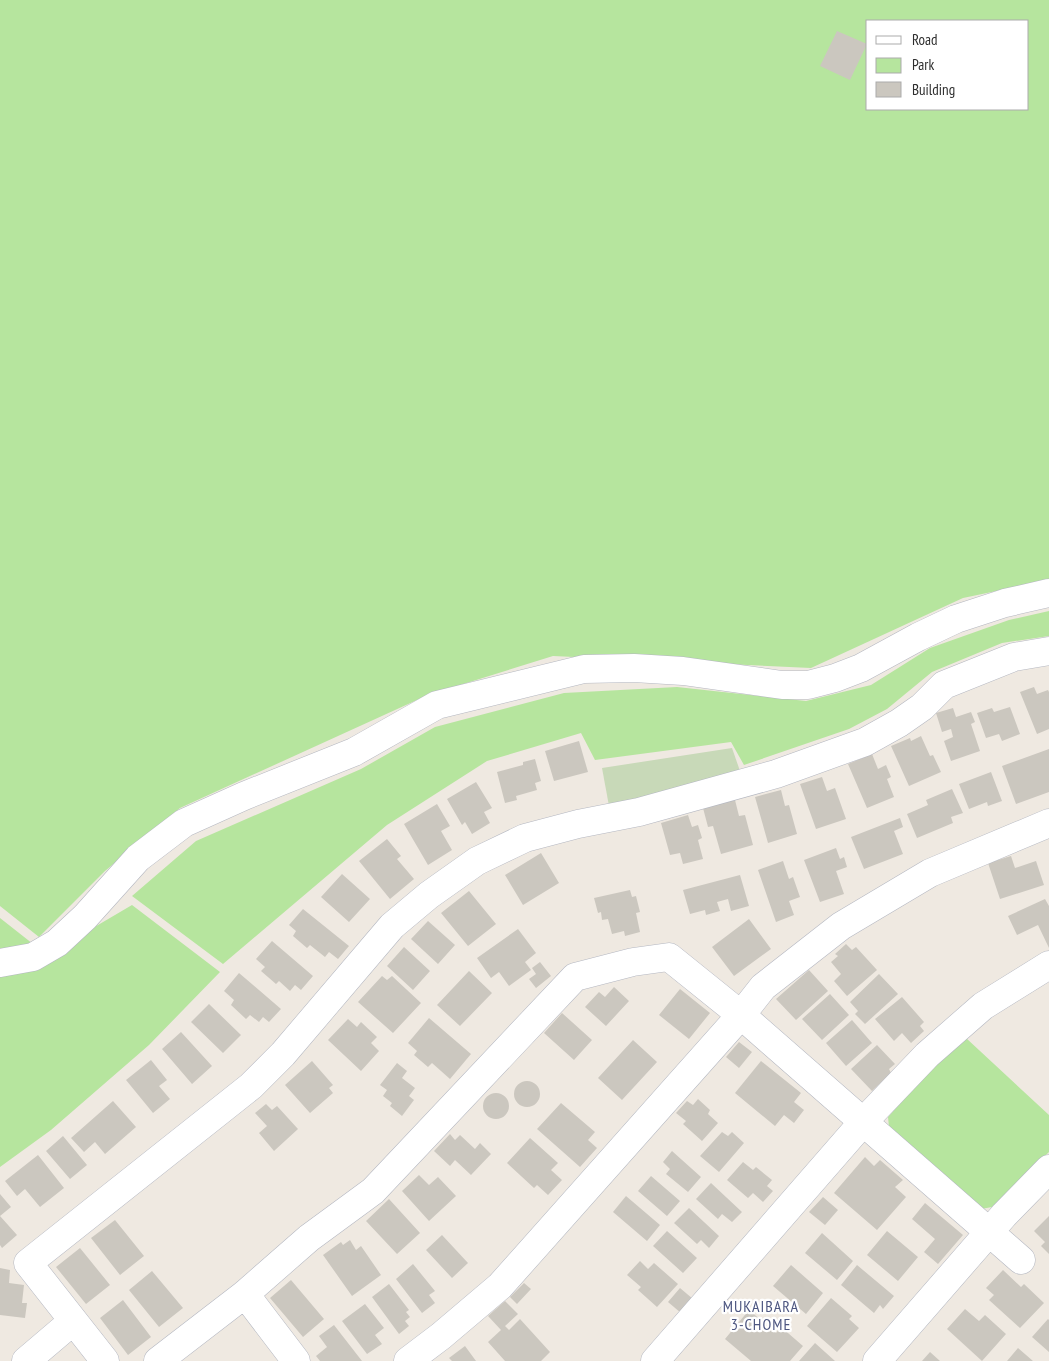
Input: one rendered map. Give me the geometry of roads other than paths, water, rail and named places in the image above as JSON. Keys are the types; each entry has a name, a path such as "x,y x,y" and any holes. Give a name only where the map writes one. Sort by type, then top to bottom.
{"street":[{"path":"0,962 33,957 57,943 85,918 138,858 184,823 244,796 354,752 437,705 584,669 634,668 683,671 782,685 808,685 835,678 861,668 956,619 1005,603 1049,593"},
{"path":"105,1361 28,1263 251,1086 283,1054 392,926 429,894 469,867 525,838 578,824 639,812 776,774 865,742 899,724 922,707 944,685 1014,657 1049,650"},
{"path":"408,1361 500,1286 741,1015 763,987 841,926 930,873 1049,823"},
{"path":"158,1361 245,1294 310,1238 373,1191 575,977 633,962 669,957 741,1015 1021,1260"},
{"path":"655,1361 864,1121 927,1055 983,1006 1049,965"},
{"path":"877,1361 989,1233 1049,1169"},
{"path":"245,1294 296,1361"},
{"path":"26,1361 72,1321"}],"district":[{"name":"MUKAIBARA 3-CHOME","path":"761,1315"}]}
